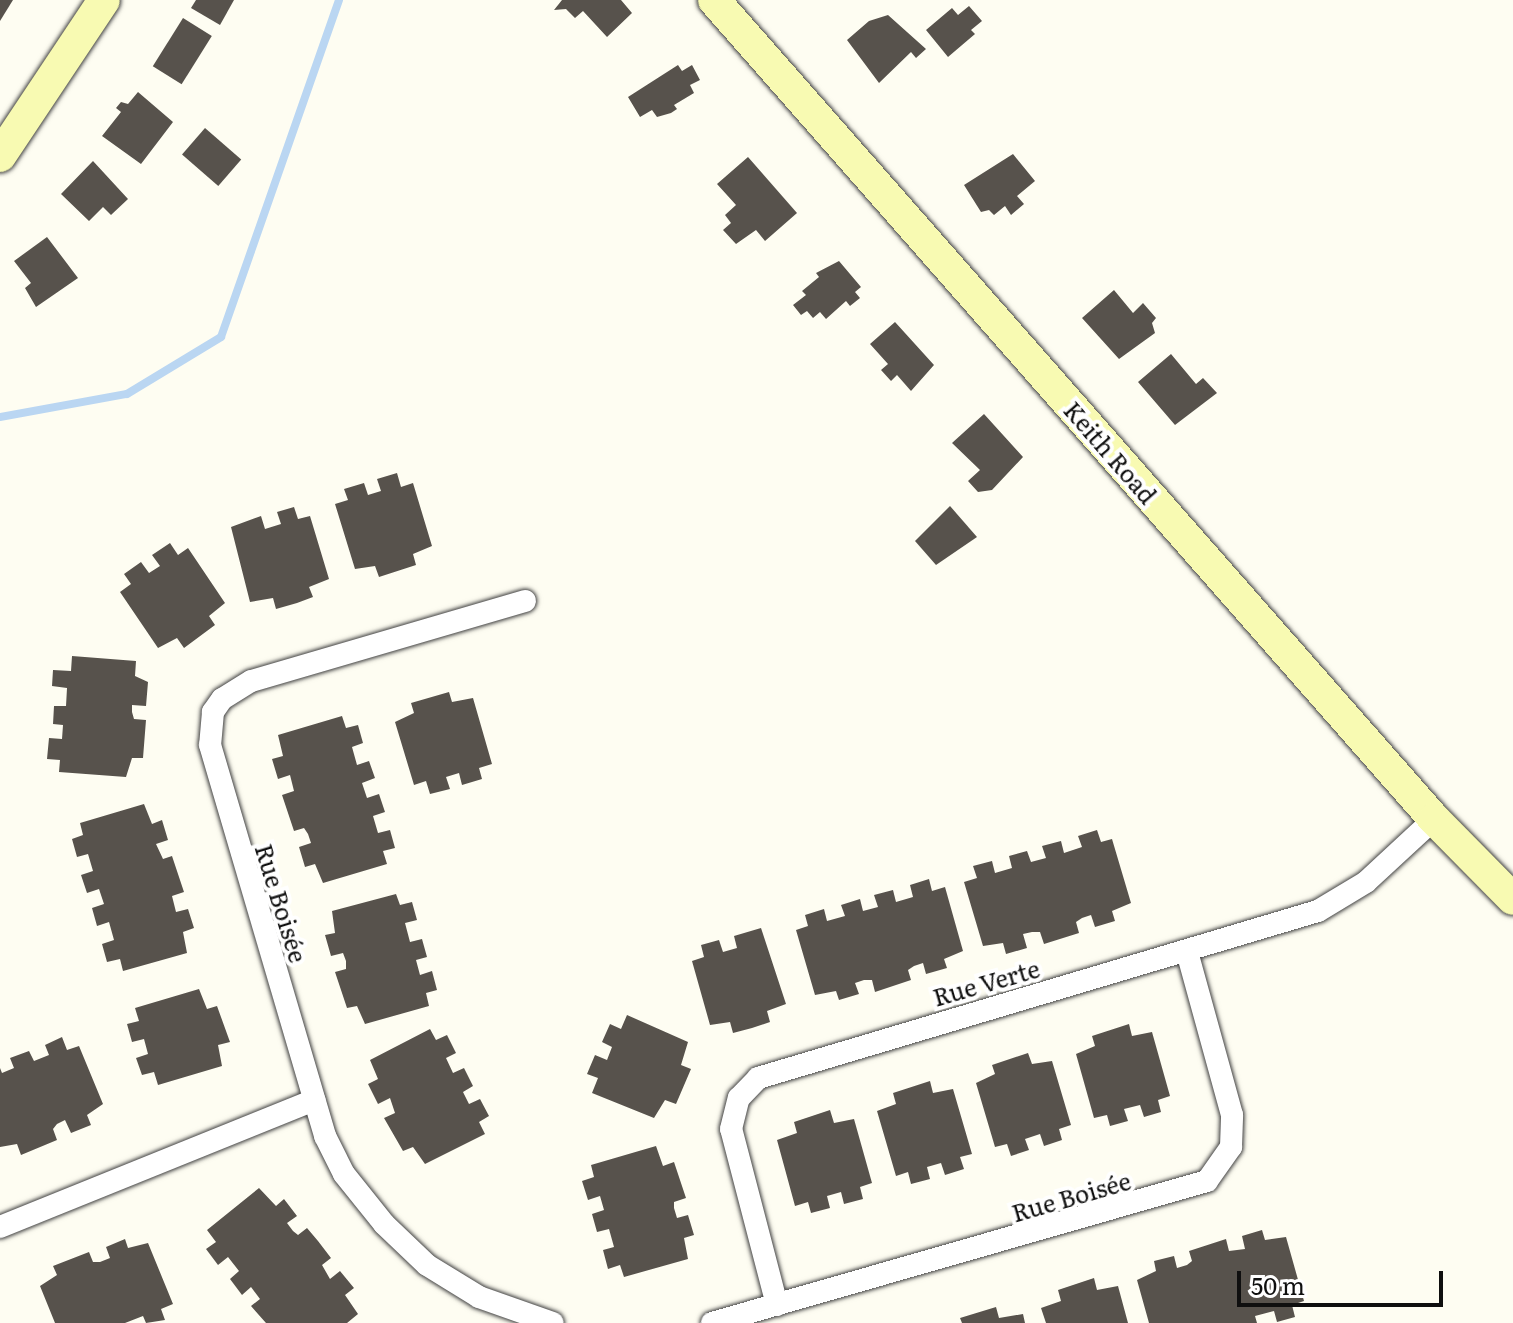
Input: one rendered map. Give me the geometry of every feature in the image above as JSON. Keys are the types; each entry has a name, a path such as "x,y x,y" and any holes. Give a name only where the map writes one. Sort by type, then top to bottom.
{"street":[{"path":"0,156 104,0"},
{"name":"Keith Road","path":"714,0 1434,819 1513,899"},
{"name":"Rue Boisée","path":"525,601 251,681 222,699 213,712 213,763 314,1100 344,1174 404,1244 479,1297 553,1323"},
{"name":"Rue Verte","path":"777,1305 731,1129 732,1113 747,1088 777,1069 1288,922 1342,899 1434,819"},
{"name":"Rue Boisée","path":"712,1323 1191,1189 1218,1171 1231,1147 1232,1115 1187,952"},
{"path":"0,1227 314,1100"}],"building":[{"path":"0,0 13,0 0,21"},
{"path":"196,0 234,0 220,25 191,8"},
{"path":"562,0 621,0 632,13 607,37 583,11 575,18 566,9 554,10"},
{"path":"969,6 982,21 971,30 975,34 948,57 926,30 952,8 958,15"},
{"path":"888,15 926,49 916,58 911,52 879,83 847,40 869,21"},
{"path":"183,18 212,36 182,84 153,66"},
{"path":"678,65 682,71 692,65 700,80 690,85 694,93 674,105 677,109 671,113 657,117 652,110 640,117 628,97"},
{"path":"138,92 173,122 141,164 102,136 121,112 116,108 121,102 128,104"},
{"path":"205,128 241,159 218,186 182,154"},
{"path":"1013,154 1035,181 1017,196 1024,204 1011,215 1005,206 994,215 989,210 981,212 964,185"},
{"path":"748,157 797,213 765,241 756,230 736,244 723,230 731,223 725,215 736,205 717,184"},
{"path":"93,161 128,199 111,215 103,207 89,221 61,194"},
{"path":"47,237 78,278 36,307 25,288 31,283 14,261"},
{"path":"839,261 861,287 855,292 860,298 850,306 846,301 826,319 820,312 813,318 807,311 801,315 793,305 806,295 802,291 819,277 816,273"},
{"path":"1114,290 1133,313 1143,303 1156,318 1152,323 1155,333 1119,359 1082,318"},
{"path":"895,322 934,365 911,391 897,375 891,381 881,370 888,364 870,344"},
{"path":"1171,354 1196,384 1203,378 1217,393 1175,425 1138,382"},
{"path":"984,414 1023,457 992,490 978,492 968,481 980,470 952,443"},
{"path":"397,473 401,487 413,483 432,546 413,554 416,565 379,577 375,566 355,569 335,504 348,500 344,489 364,483 368,495 381,491 377,479"},
{"path":"950,506 977,537 936,565 915,541"},
{"path":"294,507 298,519 310,516 329,579 309,587 313,597 297,603 276,609 273,598 250,602 231,527 261,516 265,529 281,524 277,512"},
{"path":"170,543 178,555 188,548 225,603 209,616 215,625 184,648 177,638 158,648 120,592 131,584 124,574 141,562 149,573 160,566 152,555"},
{"path":"72,656 136,661 135,676 148,682 146,706 132,705 134,719 146,720 143,758 132,758 126,777 59,772 60,760 47,759 49,738 62,739 63,725 53,724 54,706 66,706 67,688 52,686 53,670 71,671"},
{"path":"449,692 452,702 473,698 492,764 479,768 482,779 462,785 459,773 446,777 450,789 430,794 426,781 414,785 395,722 414,713 411,703"},
{"path":"342,716 346,728 358,725 363,743 352,747 357,765 369,761 375,778 362,783 367,798 379,794 385,812 373,816 378,833 390,830 395,848 383,851 387,864 323,883 315,864 305,867 299,847 311,843 304,828 294,831 282,795 294,791 290,775 278,779 272,759 283,756 278,735"},
{"path":"144,804 152,824 162,820 168,840 156,844 163,859 172,856 184,892 172,896 176,912 188,909 194,928 183,932 187,953 123,971 120,959 107,962 102,944 114,940 109,922 97,926 92,908 104,904 99,889 87,893 81,875 93,871 88,854 77,857 72,839 83,835 80,823"},
{"path":"1097,830 1101,842 1112,839 1131,903 1112,911 1115,921 1095,927 1091,915 1076,922 1079,933 1044,944 1040,932 1023,934 1027,948 1006,954 1003,943 983,946 964,882 977,878 973,866 992,861 995,873 1012,868 1009,856 1027,851 1031,862 1046,858 1042,846 1061,841 1064,853 1082,847 1078,836"},
{"path":"929,879 932,891 945,887 963,951 944,959 947,968 926,974 923,963 914,966 908,970 911,980 875,992 872,980 864,980 855,983 859,994 839,1000 836,991 815,995 796,930 808,926 805,915 824,909 827,921 845,916 841,905 860,899 863,911 878,907 874,895 893,890 896,902 913,897 910,885"},
{"path":"396,894 400,905 412,902 417,920 405,923 410,942 422,939 427,957 416,960 420,975 432,971 437,990 426,993 429,1006 365,1024 357,1006 347,1008 335,972 346,969 346,961 343,953 331,956 325,935 335,933 332,911"},
{"path":"761,928 786,1004 767,1011 770,1022 752,1028 733,1033 730,1022 710,1025 692,961 704,957 701,945 719,940 723,952 737,948 734,936"},
{"path":"199,989 207,1009 217,1006 230,1042 218,1045 222,1066 158,1085 154,1072 142,1075 136,1058 148,1054 144,1039 132,1042 127,1024 139,1021 135,1008"},
{"path":"627,1015 688,1042 681,1065 691,1069 676,1104 665,1100 654,1118 592,1093 598,1078 587,1074 595,1055 607,1060 612,1047 602,1042 610,1024 621,1029"},
{"path":"1129,1024 1132,1036 1152,1032 1170,1096 1158,1100 1161,1112 1144,1117 1140,1105 1124,1109 1128,1121 1110,1126 1107,1115 1094,1118 1076,1054 1095,1046 1092,1036"},
{"path":"430,1029 436,1040 447,1035 456,1053 446,1058 453,1073 464,1068 473,1086 463,1092 469,1104 480,1099 489,1116 479,1122 485,1134 425,1164 413,1147 403,1151 384,1118 395,1113 390,1098 378,1104 368,1084 378,1079 370,1060"},
{"path":"62,1037 67,1050 79,1046 103,1104 87,1115 91,1125 71,1133 65,1120 57,1124 53,1129 57,1140 21,1155 17,1144 0,1147 0,1068 2,1073 14,1068 10,1058 29,1051 34,1061 49,1055 45,1045"},
{"path":"1028,1053 1032,1064 1052,1061 1071,1125 1059,1129 1062,1140 1044,1146 1040,1134 1025,1139 1029,1150 1011,1156 1007,1144 995,1147 976,1083 995,1074 992,1065"},
{"path":"930,1081 933,1093 953,1089 972,1154 960,1157 964,1169 945,1175 941,1163 927,1167 930,1179 911,1184 908,1172 896,1176 877,1111 896,1104 893,1093"},
{"path":"830,1110 834,1123 854,1119 872,1183 860,1187 863,1199 844,1204 841,1192 827,1196 830,1208 811,1213 808,1202 795,1206 777,1140 797,1133 794,1122"},
{"path":"656,1146 663,1166 674,1162 686,1198 674,1202 674,1208 677,1218 688,1215 694,1235 684,1238 688,1259 624,1277 620,1265 608,1269 603,1250 614,1247 609,1229 597,1232 592,1214 604,1210 600,1196 588,1200 582,1181 594,1177 591,1165"},
{"path":"259,1188 276,1206 284,1199 297,1216 287,1223 293,1231 298,1235 307,1228 318,1241 331,1258 322,1265 330,1279 340,1271 354,1288 345,1295 358,1314 347,1323 266,1323 251,1306 260,1299 251,1287 242,1295 230,1279 239,1271 228,1257 218,1265 206,1249 216,1242 207,1230"},
{"path":"1262,1230 1265,1240 1286,1237 1304,1301 1292,1305 1295,1317 1277,1322 1274,1311 1255,1316 1257,1323 1149,1323 1137,1280 1156,1271 1154,1261 1174,1256 1177,1268 1187,1265 1192,1261 1189,1251 1226,1239 1229,1251 1245,1249 1242,1236"},
{"path":"125,1239 128,1248 148,1243 173,1304 161,1309 165,1320 146,1323 143,1316 125,1323 55,1323 40,1286 57,1275 53,1266 89,1252 93,1262 100,1262 110,1258 106,1247"},
{"path":"1094,1278 1097,1290 1118,1286 1128,1323 1046,1323 1041,1308 1061,1301 1058,1290"},
{"path":"996,1307 999,1318 1023,1314 1025,1323 962,1323 960,1318"}],"waterway":[{"path":"0,417 127,394 221,337 339,0"}]}
